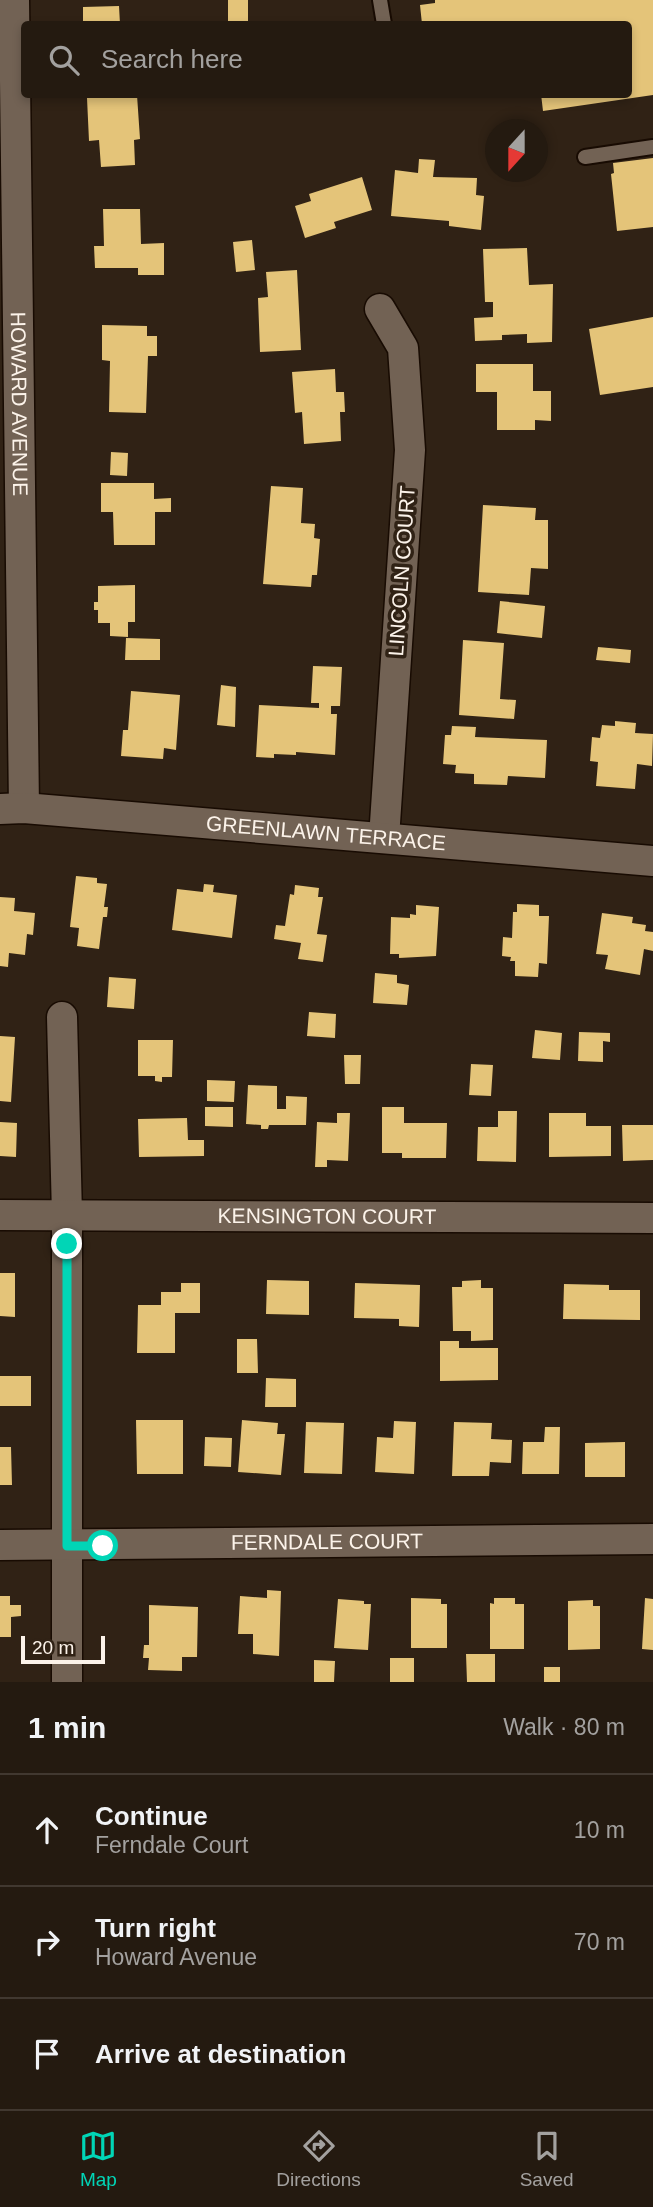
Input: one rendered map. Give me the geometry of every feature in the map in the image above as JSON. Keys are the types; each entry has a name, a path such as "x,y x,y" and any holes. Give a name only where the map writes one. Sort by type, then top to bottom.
{"street":[{"name":"HOWARD AVENUE","path":"12,809 9,243 20,76 14,0"},
{"name":"LINCOLN COURT","path":"380,309 403,348 410,450 384,838"},
{"name":"GREENLAWN TERRACE","path":"12,809 653,861"},
{"path":"62,1017 67,1215 67,1682"},
{"name":"KENSINGTON COURT","path":"0,1215 653,1218"},
{"name":"FERNDALE COURT","path":"0,1545 653,1539"}],"lane":[{"path":"380,0 384,21"},
{"path":"585,157 653,146"}],"building":[{"path":"228,0 248,0 248,21 228,21"},
{"path":"435,0 653,0 653,95 543,111 541,98 632,98 632,21 422,21 420,5 435,3"},
{"path":"119,6 120,21 83,21 83,7"},
{"path":"87,98 137,98 140,139 134,140 135,165 101,167 99,140 89,141"},
{"path":"653,158 653,227 617,231 611,174 614,173 613,163"},
{"path":"419,159 435,160 433,177 477,178 476,195 484,196 481,230 449,226 449,221 391,216 395,170 418,173"},
{"path":"362,177 372,210 334,222 336,228 305,238 295,206 311,201 309,194"},
{"path":"103,209 140,209 141,244 164,243 164,275 138,275 138,268 95,268 94,246 104,246"},
{"path":"252,240 255,270 236,272 233,242"},
{"path":"527,248 529,285 553,284 552,342 527,343 527,334 502,335 502,340 475,341 474,318 493,317 493,302 485,302 483,249"},
{"path":"297,270 301,350 260,352 258,298 268,297 266,272"},
{"path":"653,317 653,387 600,395 589,329"},
{"path":"102,325 147,326 147,336 157,336 157,356 148,356 146,413 109,412 110,361 102,360"},
{"path":"476,364 533,364 533,391 551,391 551,421 535,420 535,430 497,430 497,392 476,392"},
{"path":"335,369 336,392 344,392 345,412 340,412 341,441 304,444 302,412 295,413 292,372"},
{"path":"111,452 128,453 127,476 110,475"},
{"path":"101,483 154,483 154,499 171,498 171,512 155,512 155,545 114,545 113,512 101,512"},
{"path":"271,486 303,488 301,523 315,524 314,538 320,539 317,575 312,575 311,587 263,584"},
{"path":"483,505 536,508 535,520 548,520 548,569 531,568 529,595 478,592"},
{"path":"135,585 135,622 128,622 128,637 110,636 110,623 98,623 98,610 94,610 94,602 98,602 98,586"},
{"path":"500,601 545,606 542,638 497,633"},
{"path":"126,638 160,639 160,660 125,660"},
{"path":"463,640 504,643 500,699 516,700 514,719 459,715"},
{"path":"598,647 631,650 630,663 596,660"},
{"path":"313,666 342,667 340,706 331,706 331,714 337,714 335,755 296,752 296,755 274,754 274,758 256,757 259,705 319,708 319,703 311,703"},
{"path":"221,685 236,687 235,727 217,725"},
{"path":"131,691 180,695 176,750 164,748 163,759 121,756 123,730 128,730"},
{"path":"615,721 636,723 635,733 653,734 652,766 637,764 635,789 596,786 598,762 590,761 592,737 600,738 602,725 615,726"},
{"path":"452,726 476,727 475,737 547,740 545,778 508,776 507,785 474,784 474,774 455,773 456,765 443,764 445,735 451,735"},
{"path":"76,876 97,878 97,883 107,884 104,907 108,907 107,917 103,917 99,949 77,946 79,928 70,927"},
{"path":"204,884 214,885 213,892 237,895 232,938 172,930 177,889 203,892"},
{"path":"295,885 319,888 318,897 323,897 317,934 327,935 323,962 298,959 301,943 274,939 276,925 285,926 290,894 294,895"},
{"path":"0,897 15,898 14,911 35,913 33,935 27,934 25,955 9,953 8,967 0,966"},
{"path":"517,904 539,905 539,916 549,916 547,964 539,963 538,977 515,976 515,961 510,961 511,957 502,956 503,937 512,938 513,912 517,912"},
{"path":"416,905 439,907 436,956 399,958 399,954 390,954 391,917 410,918 410,914 416,915"},
{"path":"602,913 633,917 632,923 646,925 645,931 653,932 653,951 644,949 640,975 605,969 608,955 596,954"},
{"path":"375,973 397,975 397,983 409,985 407,1005 373,1003"},
{"path":"109,977 136,979 134,1009 107,1007"},
{"path":"309,1012 336,1014 335,1038 307,1036"},
{"path":"535,1030 562,1033 560,1060 532,1058"},
{"path":"579,1032 610,1033 610,1042 603,1041 603,1062 578,1061"},
{"path":"0,1036 15,1037 11,1102 0,1101"},
{"path":"138,1040 173,1040 172,1077 162,1077 162,1082 155,1081 155,1076 138,1076"},
{"path":"344,1055 361,1055 360,1084 345,1084"},
{"path":"471,1064 493,1065 491,1096 469,1095"},
{"path":"207,1080 235,1081 234,1102 207,1101"},
{"path":"248,1085 277,1086 277,1109 286,1109 286,1096 307,1097 306,1125 269,1125 268,1129 261,1129 261,1125 246,1124"},
{"path":"205,1107 233,1107 233,1127 205,1126"},
{"path":"382,1107 404,1107 404,1123 447,1123 446,1158 402,1158 402,1153 382,1153"},
{"path":"498,1111 517,1111 516,1162 477,1161 478,1127 498,1127"},
{"path":"337,1113 350,1113 348,1161 327,1160 327,1167 315,1167 317,1122 337,1123"},
{"path":"549,1113 586,1113 586,1126 611,1126 611,1156 549,1157"},
{"path":"187,1118 188,1140 204,1140 204,1156 139,1157 138,1119"},
{"path":"0,1122 17,1123 16,1157 0,1156"},
{"path":"622,1125 653,1125 653,1160 623,1161"},
{"path":"0,1273 15,1273 15,1317 0,1316"},
{"path":"267,1280 309,1281 309,1315 266,1314"},
{"path":"481,1280 481,1288 493,1288 493,1340 471,1341 471,1331 453,1331 452,1287 462,1287 462,1281"},
{"path":"181,1283 200,1283 200,1313 175,1313 175,1353 137,1353 138,1305 161,1305 161,1292 181,1292"},
{"path":"355,1283 420,1285 419,1327 399,1326 399,1319 354,1318"},
{"path":"564,1284 609,1285 609,1290 640,1290 640,1320 563,1319"},
{"path":"237,1339 257,1339 258,1373 237,1373"},
{"path":"440,1341 459,1341 459,1348 498,1348 498,1380 440,1381"},
{"path":"0,1376 31,1376 31,1406 0,1406"},
{"path":"266,1378 296,1379 296,1407 265,1407"},
{"path":"136,1420 183,1420 183,1474 137,1474"},
{"path":"242,1420 278,1423 277,1434 285,1434 281,1475 238,1472"},
{"path":"394,1421 416,1422 414,1474 375,1472 377,1437 393,1438"},
{"path":"306,1422 344,1423 342,1474 304,1473"},
{"path":"454,1422 492,1423 491,1439 512,1440 511,1463 490,1462 489,1476 452,1476"},
{"path":"545,1427 560,1427 559,1474 522,1474 523,1442 544,1442"},
{"path":"205,1437 232,1438 231,1467 204,1466"},
{"path":"625,1442 625,1477 585,1477 585,1443"},
{"path":"0,1447 11,1447 12,1485 0,1485"},
{"path":"267,1590 281,1591 279,1656 253,1654 253,1634 238,1634 240,1596 267,1598"},
{"path":"0,1596 10,1596 10,1605 21,1605 21,1616 11,1617 11,1637 0,1637"},
{"path":"411,1598 441,1599 441,1604 447,1604 447,1648 411,1648"},
{"path":"494,1598 515,1598 515,1604 524,1604 524,1649 490,1649 490,1603 494,1604"},
{"path":"645,1598 653,1599 653,1650 642,1649"},
{"path":"338,1599 371,1604 368,1650 334,1648"},
{"path":"593,1600 593,1606 600,1606 600,1649 568,1650 568,1601"},
{"path":"149,1605 198,1607 197,1657 182,1657 182,1671 148,1670 149,1658 143,1658 144,1645 149,1645"},
{"path":"466,1654 495,1654 495,1682 467,1682"},
{"path":"390,1658 414,1658 414,1682 390,1682"},
{"path":"314,1660 335,1661 334,1682 314,1682"},
{"path":"544,1667 560,1667 560,1682 544,1682"}],"route":[{"path":"67,1244 67,1546 103,1546"}]}
